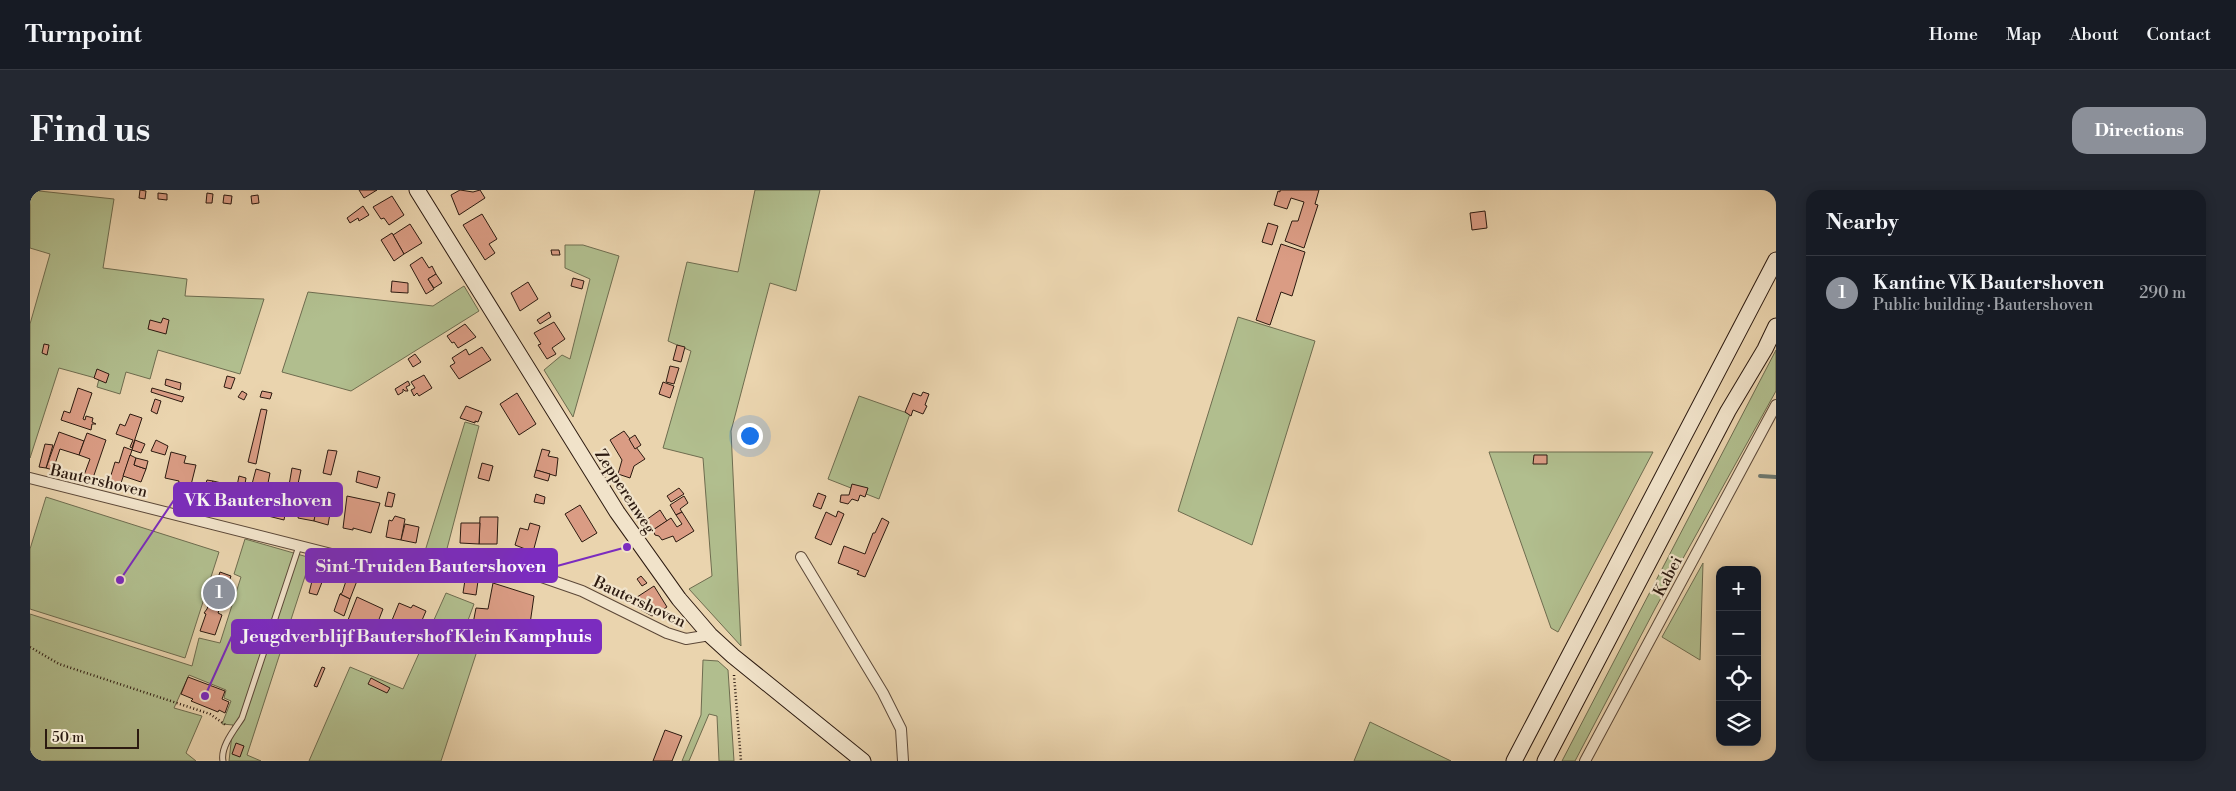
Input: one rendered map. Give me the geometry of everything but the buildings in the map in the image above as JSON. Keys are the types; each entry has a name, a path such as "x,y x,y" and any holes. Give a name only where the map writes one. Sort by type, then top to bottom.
{"main road":[{"name":"Zepperenweg","path":"417,190 617,512 664,579 710,635 862,761"},
{"path":"1514,761 1776,260"},
{"path":"1545,761 1728,411 1765,349 1776,326"}],"street":[{"name":"Kabei","path":"1585,761 1776,405"},
{"name":"Bautershoven","path":"30,478 344,558 391,567 424,570 490,569 533,574 582,591 667,633 686,639 710,635"},
{"path":"802,557 884,692 900,729 903,761"}],"lane":[{"path":"223,761 225,749 242,718 300,546"}],"path":[{"path":"30,647 59,664 210,714 234,731"},
{"path":"733,656 741,761"}],"green space":[{"path":"30,190 114,199 103,268 187,279 185,296 264,299 240,374 158,350 150,379 126,372 120,394 97,387 99,379 59,368 30,458 30,324 50,254 30,248"},
{"path":"755,190 820,190 796,291 770,283 731,431 741,646 689,589 712,576 703,458 663,448 691,351 668,341 687,262 738,272"},
{"path":"565,245 583,245 619,256 573,417 544,370 562,355 570,359 590,279 565,268"},
{"path":"464,286 479,311 351,391 282,372 308,292 433,306"},
{"path":"1238,317 1315,341 1252,545 1178,511"},
{"path":"1776,350 1776,391 1656,607 1575,761 1562,761"},
{"path":"859,396 910,414 879,499 828,479"},
{"path":"465,422 479,426 443,564 421,564"},
{"path":"1489,452 1653,452 1558,632 1551,628"},
{"path":"46,497 219,552 185,658 30,609 30,549"},
{"path":"245,539 311,558 247,755 261,761 229,761 233,725 222,724 231,701 224,698 226,690 189,675 174,708 202,716 186,753 196,761 30,761 30,614 192,666 199,638 220,643 241,577 234,574"},
{"path":"1703,563 1700,660 1662,637"},
{"path":"446,593 474,604 460,642 478,648 441,761 309,761 350,667 403,689"},
{"path":"703,660 718,661 728,670 734,761 719,761 717,716 709,714 689,761 682,761 701,715"},
{"path":"1370,722 1451,761 1354,761"}],"waterway":[{"path":"1760,476 1776,477"}],"place":[{"name":"Sint-Truiden Bautershoven","path":"627,547"},
{"name":"VK Bautershoven","path":"120,580"},
{"name":"Kantine VK Bautershoven","path":"219,593"},
{"name":"Jeugdverblijf Bautershof Klein Kamphuis","path":"205,696"}]}
